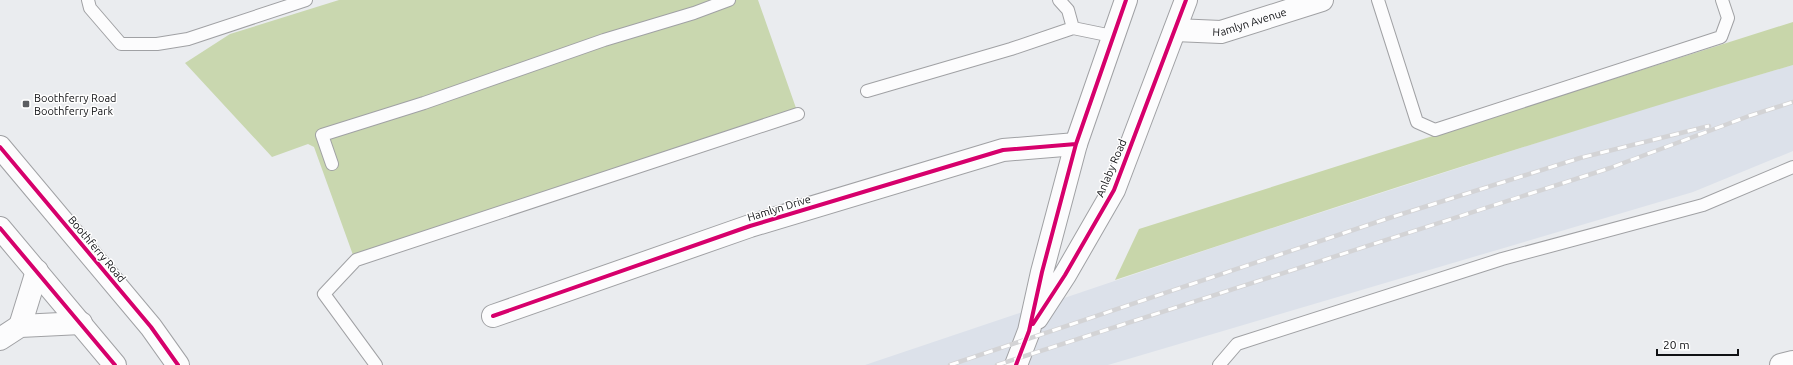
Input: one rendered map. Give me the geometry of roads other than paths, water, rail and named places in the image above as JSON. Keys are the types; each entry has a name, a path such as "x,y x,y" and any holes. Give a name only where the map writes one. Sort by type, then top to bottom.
{"main road":[{"name":"Anlaby Road","path":"1016,365 1029,331 1042,272 1076,144 1112,36 1126,0"},
{"name":"Anlaby Road","path":"1029,331 1065,275 1114,190 1186,0"},
{"name":"Hamlyn Avenue","path":"1175,30 1220,32 1322,0"},
{"name":"Hamlyn Drive","path":"493,316 750,226 1003,150 1076,144"},
{"name":"Boothferry Road","path":"0,147 151,327 178,365"},
{"path":"0,228 115,365"},
{"path":"20,326 37,271"},
{"path":"0,339 20,326 81,323"},
{"path":"1782,365 1793,362"}],"lane":[{"path":"88,0 90,8 120,44 157,44 188,39 306,0"},
{"path":"332,164 322,135 424,103 574,50 694,13 729,0"},
{"path":"1059,0 1068,10 1073,28"},
{"path":"1378,0 1417,122 1435,130 1721,37 1728,18 1722,0"},
{"path":"867,91 1011,49 1073,28 1112,36"},
{"path":"376,365 324,294 356,260 798,114"},
{"path":"1219,365 1237,344 1502,259 1702,204 1793,167"}],"railway":[{"path":"997,365 1610,168 1749,116 1793,102"},
{"path":"950,365 1386,219 1580,158 1709,126"}],"place":[{"name":"Boothferry Road Boothferry Park","path":"26,104"}]}
